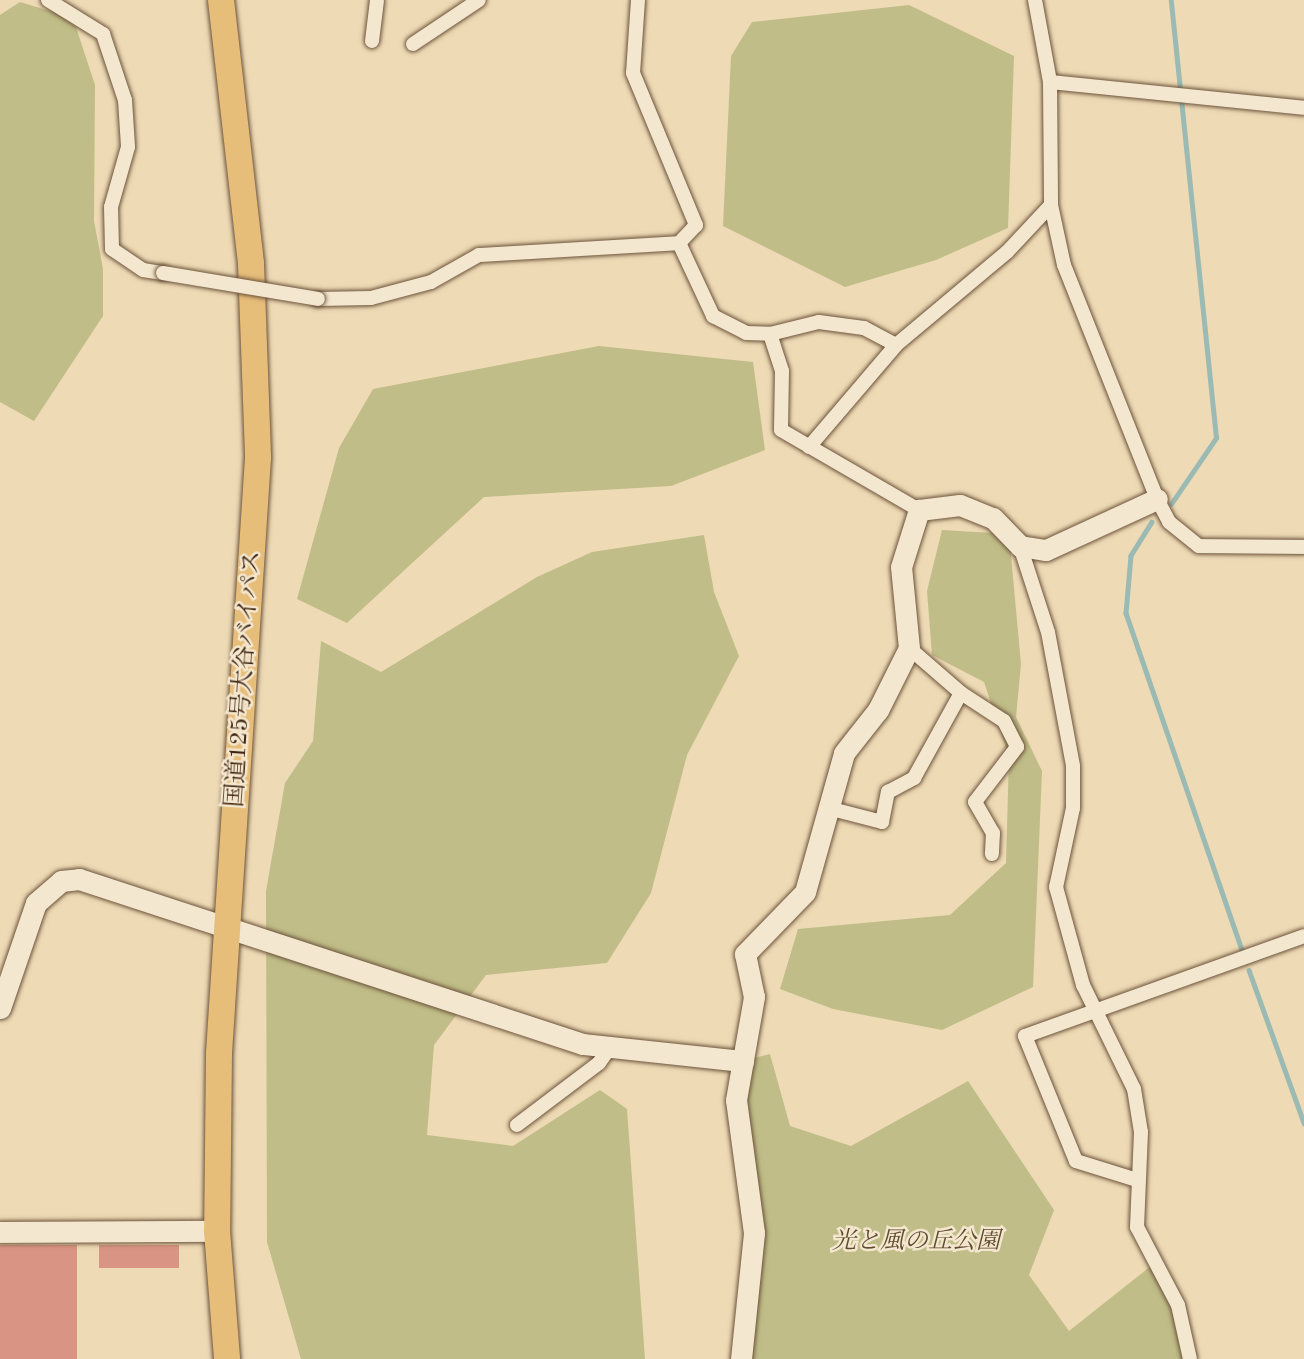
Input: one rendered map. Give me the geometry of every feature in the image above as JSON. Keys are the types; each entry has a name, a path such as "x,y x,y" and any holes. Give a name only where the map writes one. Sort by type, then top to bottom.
{"highway":[{"name":"国道125号大谷バイパス","path":"221,0 251,264 258,458 228,926 217,1231 227,1359"}],"street":[{"path":"48,0 103,34 125,100 128,147 111,207 112,248 143,270 318,299 371,298 431,282 479,255 678,243 696,225 633,73 638,0"},
{"path":"372,41 377,0"},
{"path":"414,44 479,0"},
{"path":"1035,0 1050,82 1051,205 1069,278 1168,522 1199,546 1304,547"},
{"path":"1050,82 1304,108"},
{"path":"809,447 896,345 1007,252 1051,205"},
{"path":"678,243 713,316 746,333 770,334 819,322 864,328 896,345"},
{"path":"770,334 782,371 780,430 919,510 961,505 993,517 1020,546 1048,632 1073,766 1073,808 1056,887 1083,985 1100,1009 1134,1089 1141,1132 1137,1227 1178,1305 1190,1359"},
{"path":"1020,546 1046,550 1068,544 1157,499"},
{"path":"741,1359 754,1233 736,1100 754,997 745,954 804,892 844,753 878,710 909,648 901,567 919,510"},
{"path":"909,648 961,693 1004,721 1017,747 975,802 993,833 992,854"},
{"path":"828,808 882,821 888,792 914,778 961,693"},
{"path":"0,1008 32,912 61,881 89,880 583,1044 743,1061"},
{"path":"1137,1180 1076,1161 1025,1036 1304,936"},
{"path":"517,1125 599,1063 610,1047"},
{"path":"0,1232 217,1231"}],"green space":[{"path":"20,2 73,18 95,85 94,221 103,269 103,316 34,421 0,402 0,15"},
{"path":"909,5 1014,56 1008,228 936,260 845,287 723,226 731,56 752,22"},
{"path":"599,346 753,362 765,450 671,486 484,497 347,623 297,599 339,448 373,389"},
{"path":"942,530 1009,534 1021,664 1016,717 1042,771 1033,987 942,1030 833,1009 780,989 798,929 950,915 1006,863 1009,757 984,682 932,655 927,591"},
{"path":"704,535 714,592 739,656 687,755 651,893 607,963 486,975 434,1045 427,1135 513,1146 600,1090 627,1109 645,1359 301,1359 267,1242 266,891 285,783 313,741 321,641 381,672 537,577 592,552"},
{"name":"光と風の丘公園","path":"770,1054 790,1126 851,1146 968,1081 1054,1210 1029,1275 1069,1331 1156,1262 1190,1359 741,1359 754,1233 743,1061"}],"building":[{"path":"0,1245 77,1245 77,1359 0,1359"},
{"path":"99,1245 179,1245 179,1268 99,1268"}],"waterway":[{"path":"1171,0 1216,438 1171,504"},
{"path":"1152,522 1131,556 1126,613 1242,950"},
{"path":"1249,970 1304,1123"}]}
